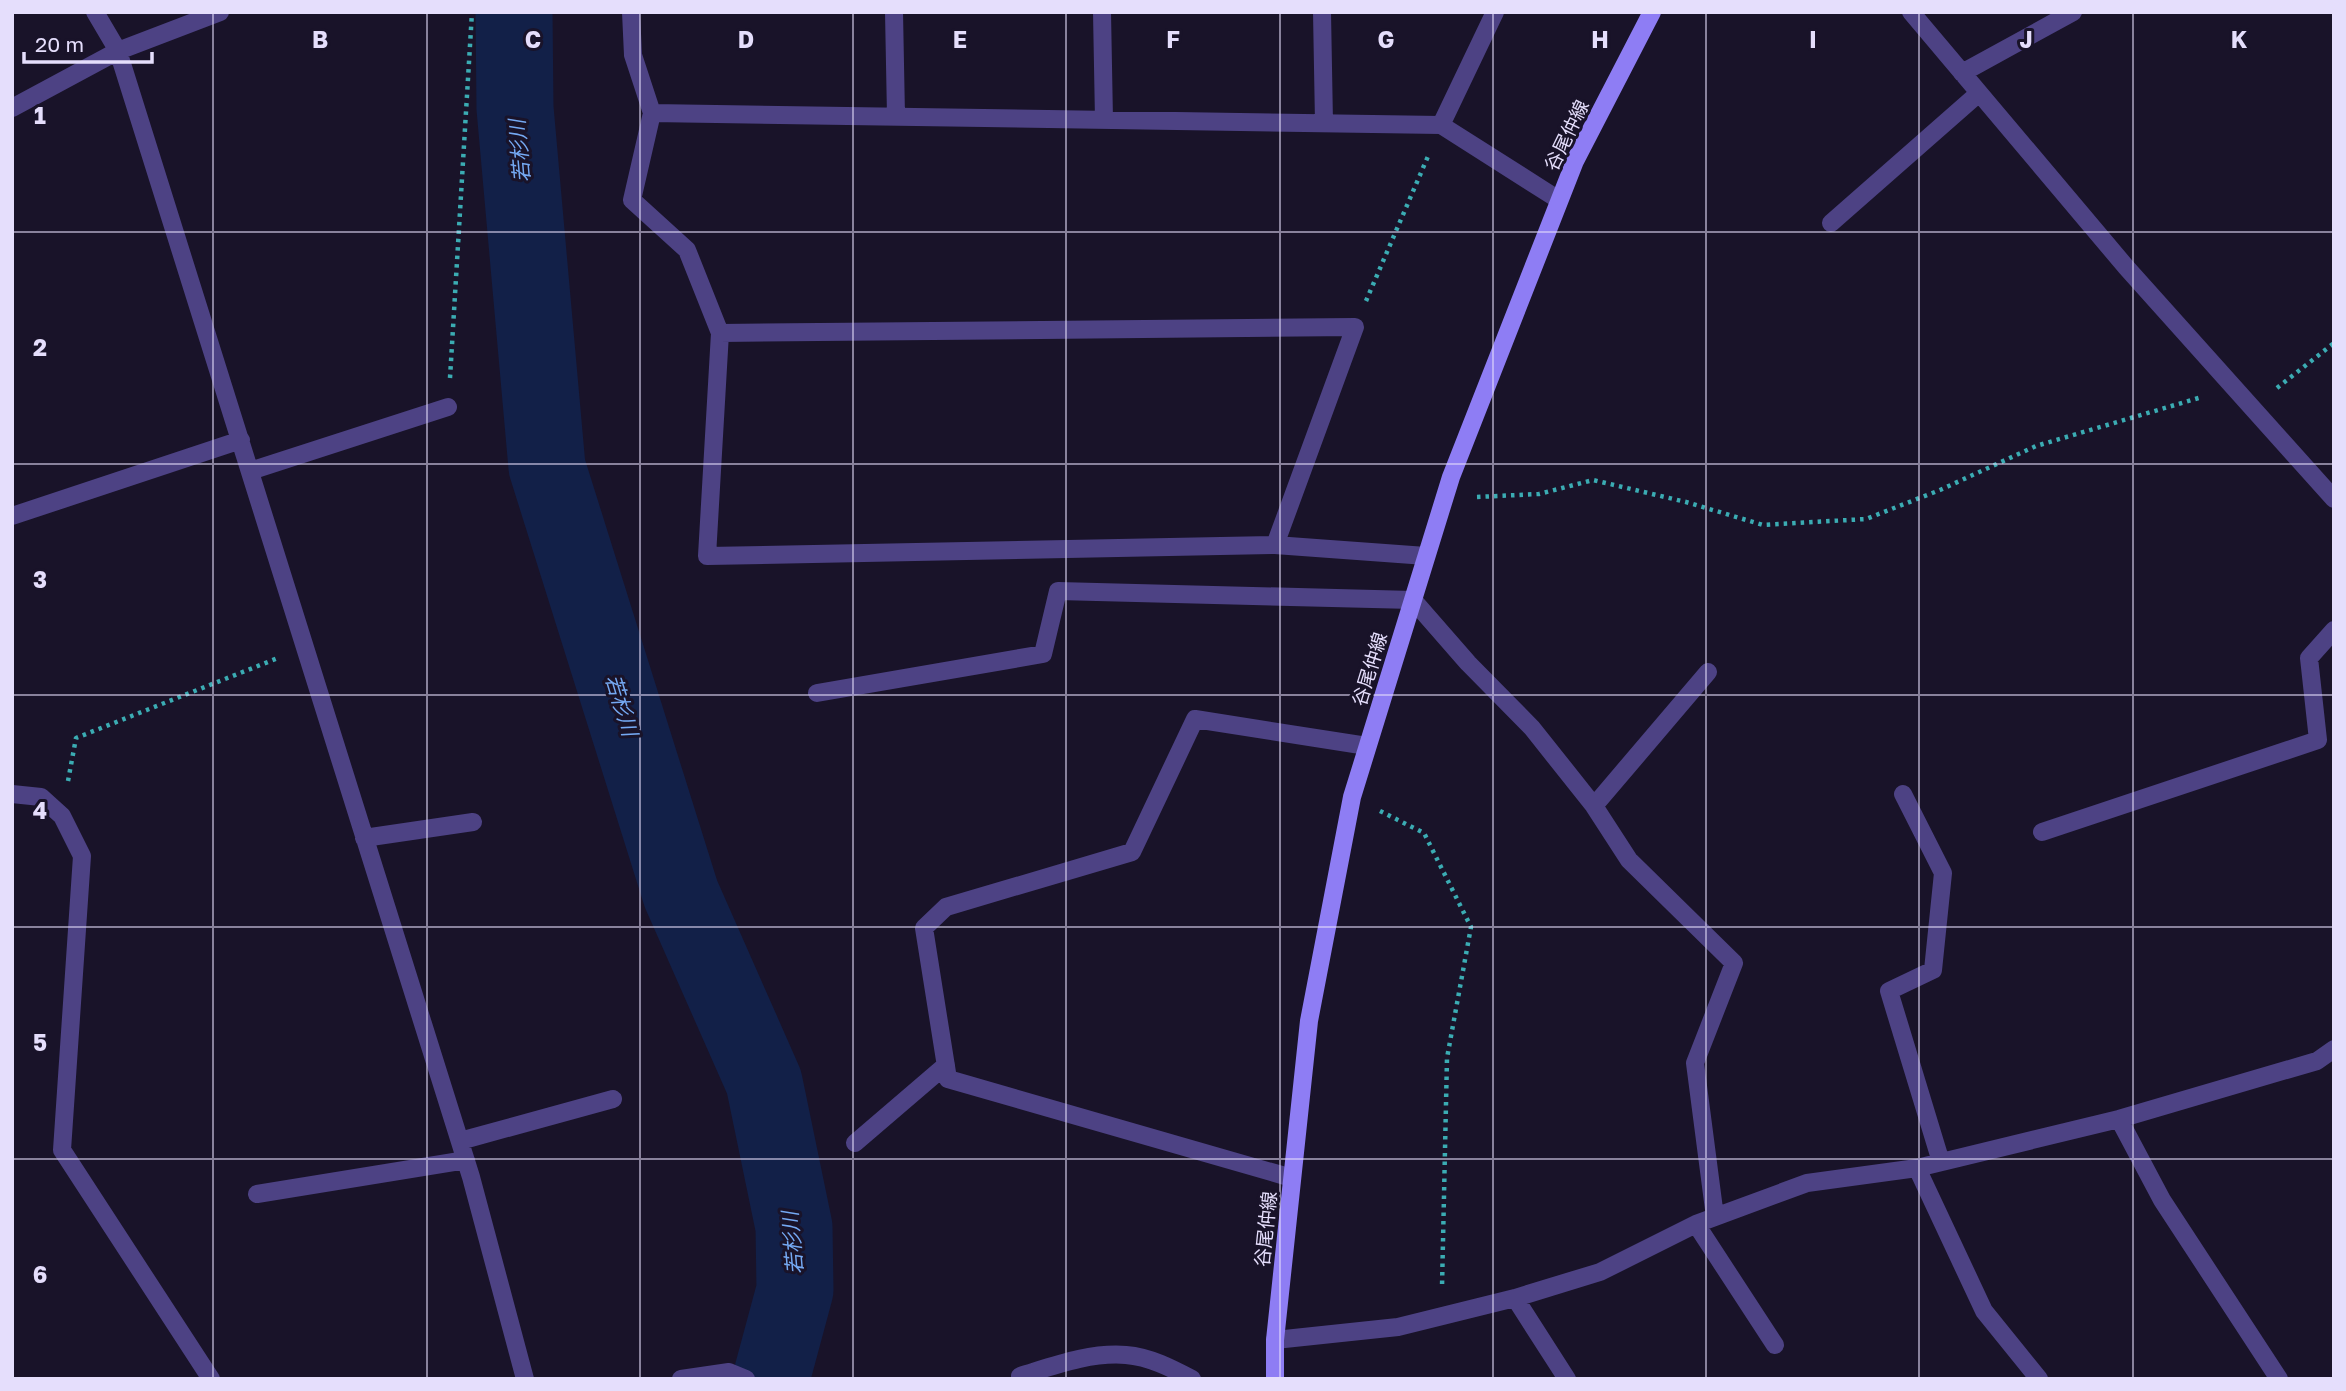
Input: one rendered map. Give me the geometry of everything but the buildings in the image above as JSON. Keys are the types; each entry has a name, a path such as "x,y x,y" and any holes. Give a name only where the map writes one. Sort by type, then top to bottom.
{"main road":[{"name":"谷尾仲線","path":"1275,1379 1275,1340 1309,1021 1352,797 1451,477 1575,161 1652,12"}],"street":[{"path":"96,12 118,51 241,440 466,1160 525,1379"},
{"path":"12,108 118,51 220,12"},
{"path":"631,12 633,55 652,113 632,200 687,250 720,333 707,556 1275,545 1426,555"},
{"path":"894,12 896,116"},
{"path":"1102,12 1104,120"},
{"path":"1322,12 1324,123"},
{"path":"1441,125 1495,12"},
{"path":"1911,12 2117,257 2334,499"},
{"path":"1962,73 2073,12"},
{"path":"1831,223 1979,93"},
{"path":"652,113 1441,125 1559,200"},
{"path":"720,333 1355,327 1275,545"},
{"path":"250,471 448,407"},
{"path":"12,516 241,440"},
{"path":"817,693 1043,654 1058,591 1413,600 1468,663 1532,728 1594,806 1629,860 1734,963 1695,1063 1715,1217"},
{"path":"2042,832 2318,740 2309,659 2334,630"},
{"path":"1594,806 1708,672"},
{"path":"1292,1178 948,1079 924,928 946,907 1132,852 1195,719 1367,746"},
{"path":"12,794 41,797 62,816 82,856 62,1150 211,1379"},
{"path":"1903,794 1943,873 1933,970 1889,991 1941,1162"},
{"path":"364,838 473,822"},
{"path":"1275,1340 1398,1327 1515,1298 1600,1272 1696,1224 1807,1182 1917,1168 2119,1119 2318,1061 2334,1049"},
{"path":"855,1143 946,1065"},
{"path":"460,1141 613,1099"},
{"path":"2119,1119 2162,1200 2279,1379"},
{"path":"257,1194 466,1160"},
{"path":"1917,1168 1984,1311 2039,1379"},
{"path":"1696,1224 1775,1345"},
{"path":"1515,1298 1567,1379"},
{"path":"1020,1376 1070,1361 1096,1356 1126,1355 1160,1363 1192,1379"},
{"path":"681,1379 735,1376"}],"path":[{"path":"448,407 472,12"},
{"path":"1355,327 1441,125"},
{"path":"2251,408 2334,343"},
{"path":"1444,499 1539,494 1593,480 1686,502 1763,525 1866,519 1940,490 2036,446 2233,387"},
{"path":"62,816 76,738 305,647"},
{"path":"1352,797 1424,833 1471,927 1447,1058 1441,1316"}],"waterway":[{"name":"若杉川","path":"514,12 515,108 547,467 681,894 764,1082 794,1227 795,1290 771,1379"}]}
